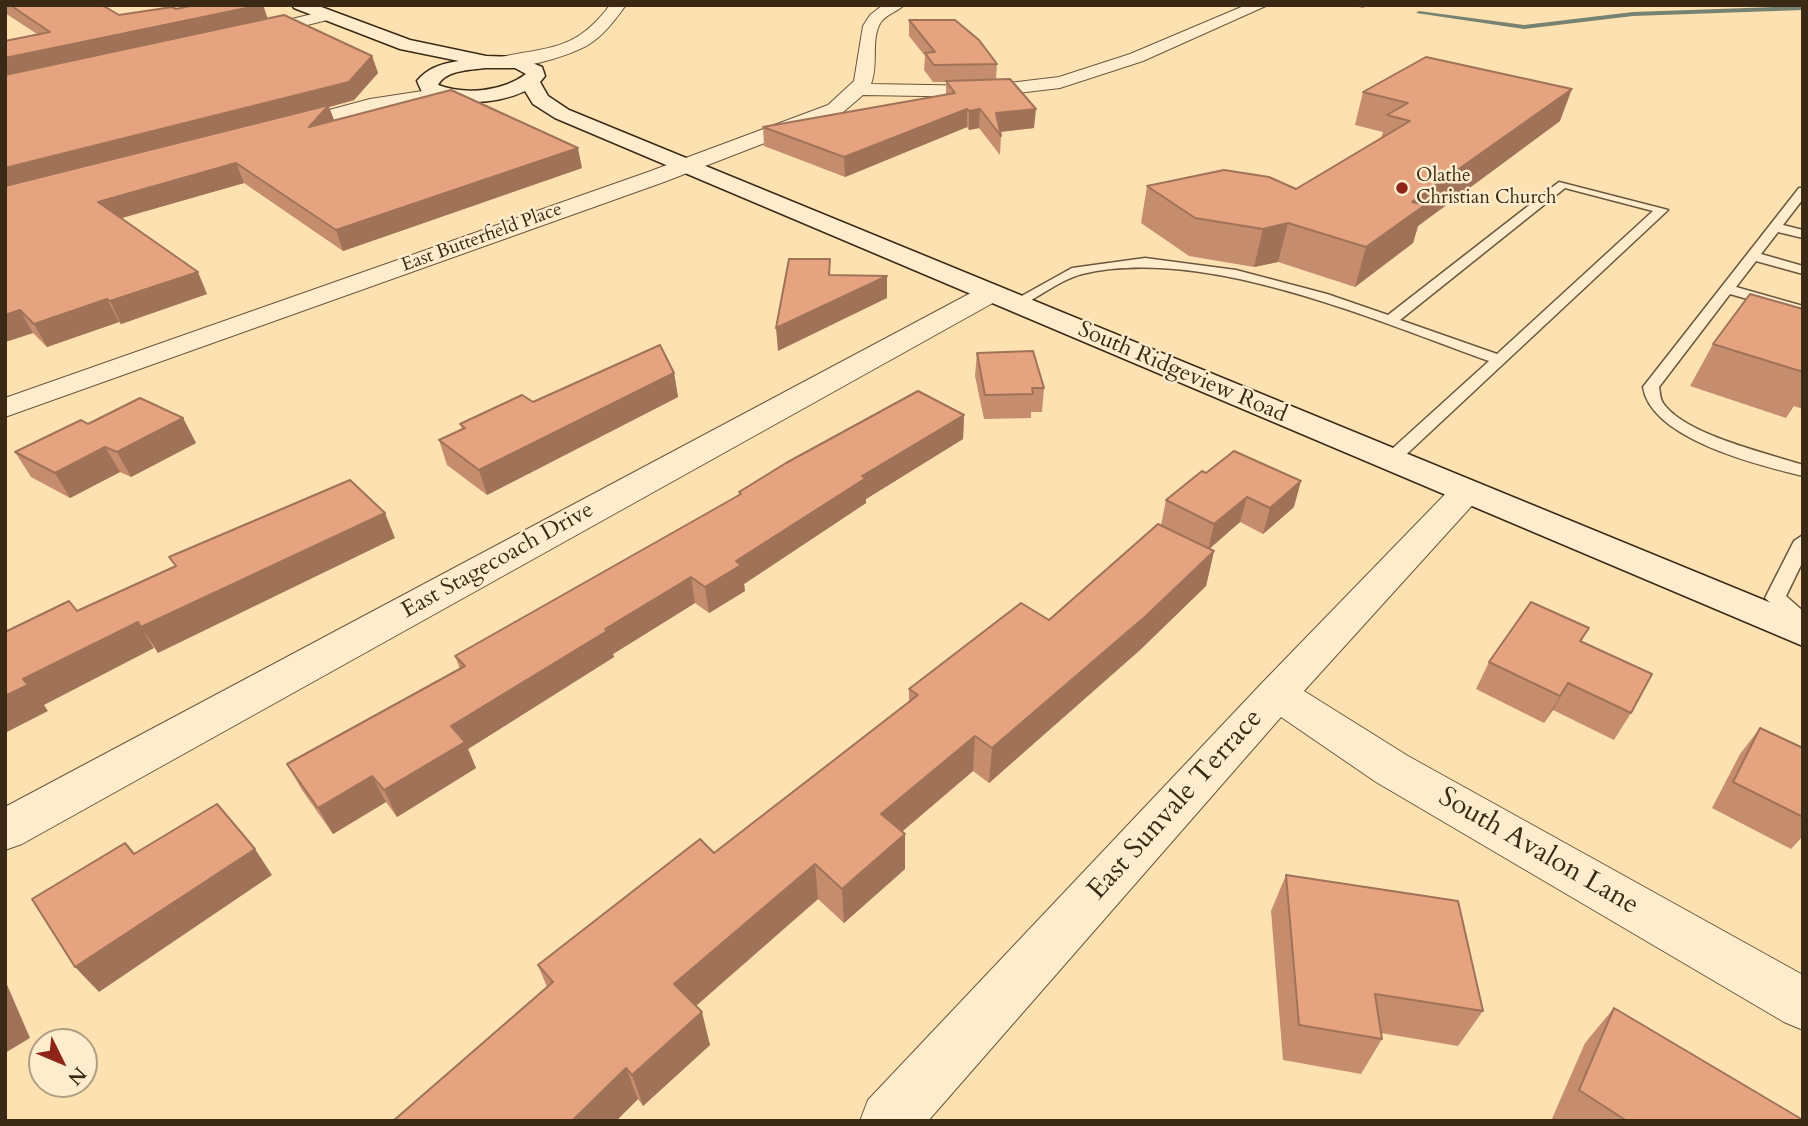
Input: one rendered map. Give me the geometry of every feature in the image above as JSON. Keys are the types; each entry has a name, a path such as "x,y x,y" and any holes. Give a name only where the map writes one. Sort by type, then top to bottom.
{"main road":[{"path":"300,5 406,45 499,62"},
{"path":"406,45 430,62 433,76 429,88 442,94 476,95 503,92 533,76"},
{"path":"433,76 469,64 518,63 533,76 540,100 562,114"},
{"path":"476,95 562,114"},
{"name":"South Ridgeview Road","path":"562,114 1803,632"}],"street":[{"path":"499,62 530,59 562,51 588,39 602,29 618,5"},
{"path":"857,89 865,77 867,33 873,21 896,5"},
{"path":"857,89 970,92 1060,82 1098,71 1261,5"},
{"path":"230,38 325,16"},
{"path":"533,76 562,51"},
{"path":"370,105 433,76"},
{"name":"East Butterfield Place","path":"5,408 686,166 835,109 849,100 857,89"},
{"path":"262,134 370,105 442,94"},
{"name":"East Stagecoach Drive","path":"5,830 1004,298"},
{"name":"East Sunvale Terrace","path":"888,1121 1466,492"},
{"name":"South Avalon Lane","path":"1278,694 1392,769 1803,1004"}],"lane":[{"path":"1389,461 1662,209 1563,184 1391,321"},
{"path":"1800,197 1651,387 1655,405 1675,422 1707,438 1803,471"},
{"path":"1775,227 1803,234"},
{"path":"1752,256 1803,270"},
{"path":"1004,298 1077,271 1145,262 1236,274 1322,297 1498,359"},
{"path":"1727,289 1797,309"},
{"path":"1782,323 1797,309"},
{"path":"1803,541 1775,598 1803,622"}],"building":[{"path":"10,5 102,5 119,15 195,5 261,5 5,58 5,41 50,32"},
{"path":"284,15 372,56 349,82 5,168 5,75"},
{"path":"909,20 955,20 979,40 997,64 934,65 925,53 935,52"},
{"path":"1426,57 1572,89 1412,202 1425,205 1366,247 1288,223 1263,229 1195,218 1147,186 1224,170 1269,177 1296,189 1410,121 1387,115 1408,103 1363,92"},
{"path":"1010,79 1036,109 996,113 1001,136 980,109 967,109 844,157 763,127 955,93 946,81"},
{"path":"451,90 578,148 336,230 236,163 98,202 198,272 34,324 20,310 5,315 5,186 329,105 309,127"},
{"path":"789,259 830,259 829,275 887,276 776,328"},
{"path":"1750,294 1803,309 1803,372 1713,344"},
{"path":"660,345 674,373 479,470 439,440 465,428 460,424 522,395 533,402"},
{"path":"1033,351 1044,388 1032,388 1033,394 985,395 977,353"},
{"path":"918,391 964,415 862,476 866,478 736,561 741,565 705,587 691,577 451,726 465,742 384,790 372,776 318,808 287,764 465,666 455,656 741,494 739,492 786,463"},
{"path":"140,398 183,418 117,452 105,447 55,473 15,452 81,420 88,424"},
{"path":"1234,451 1301,481 1270,508 1247,497 1214,524 1166,500 1202,471 1206,473"},
{"path":"350,480 385,513 141,627 138,622 23,679 28,685 5,696 5,632 69,601 77,611 176,566 169,557"},
{"path":"1158,524 1214,551 1147,615 992,748 975,736 881,814 905,834 842,889 815,864 674,984 702,1012 632,1075 626,1068 572,1121 393,1121 553,982 538,965 700,839 714,853 918,695 909,689 1021,603 1049,620"},
{"path":"1531,602 1589,628 1580,641 1652,674 1631,713 1568,683 1560,696 1489,662"},
{"path":"1760,728 1803,748 1803,817 1733,782"},
{"path":"217,804 255,849 75,967 32,899 125,843 134,854"},
{"path":"1286,875 1458,901 1483,1011 1375,994 1382,1039 1299,1025"},
{"path":"1614,1008 1803,1121 1627,1121 1579,1090"}],"waterway":[{"path":"1419,13 1524,27 1633,14 1803,8"}],"place":[{"name":"Olathe Christian Church","path":"1402,188"}]}
